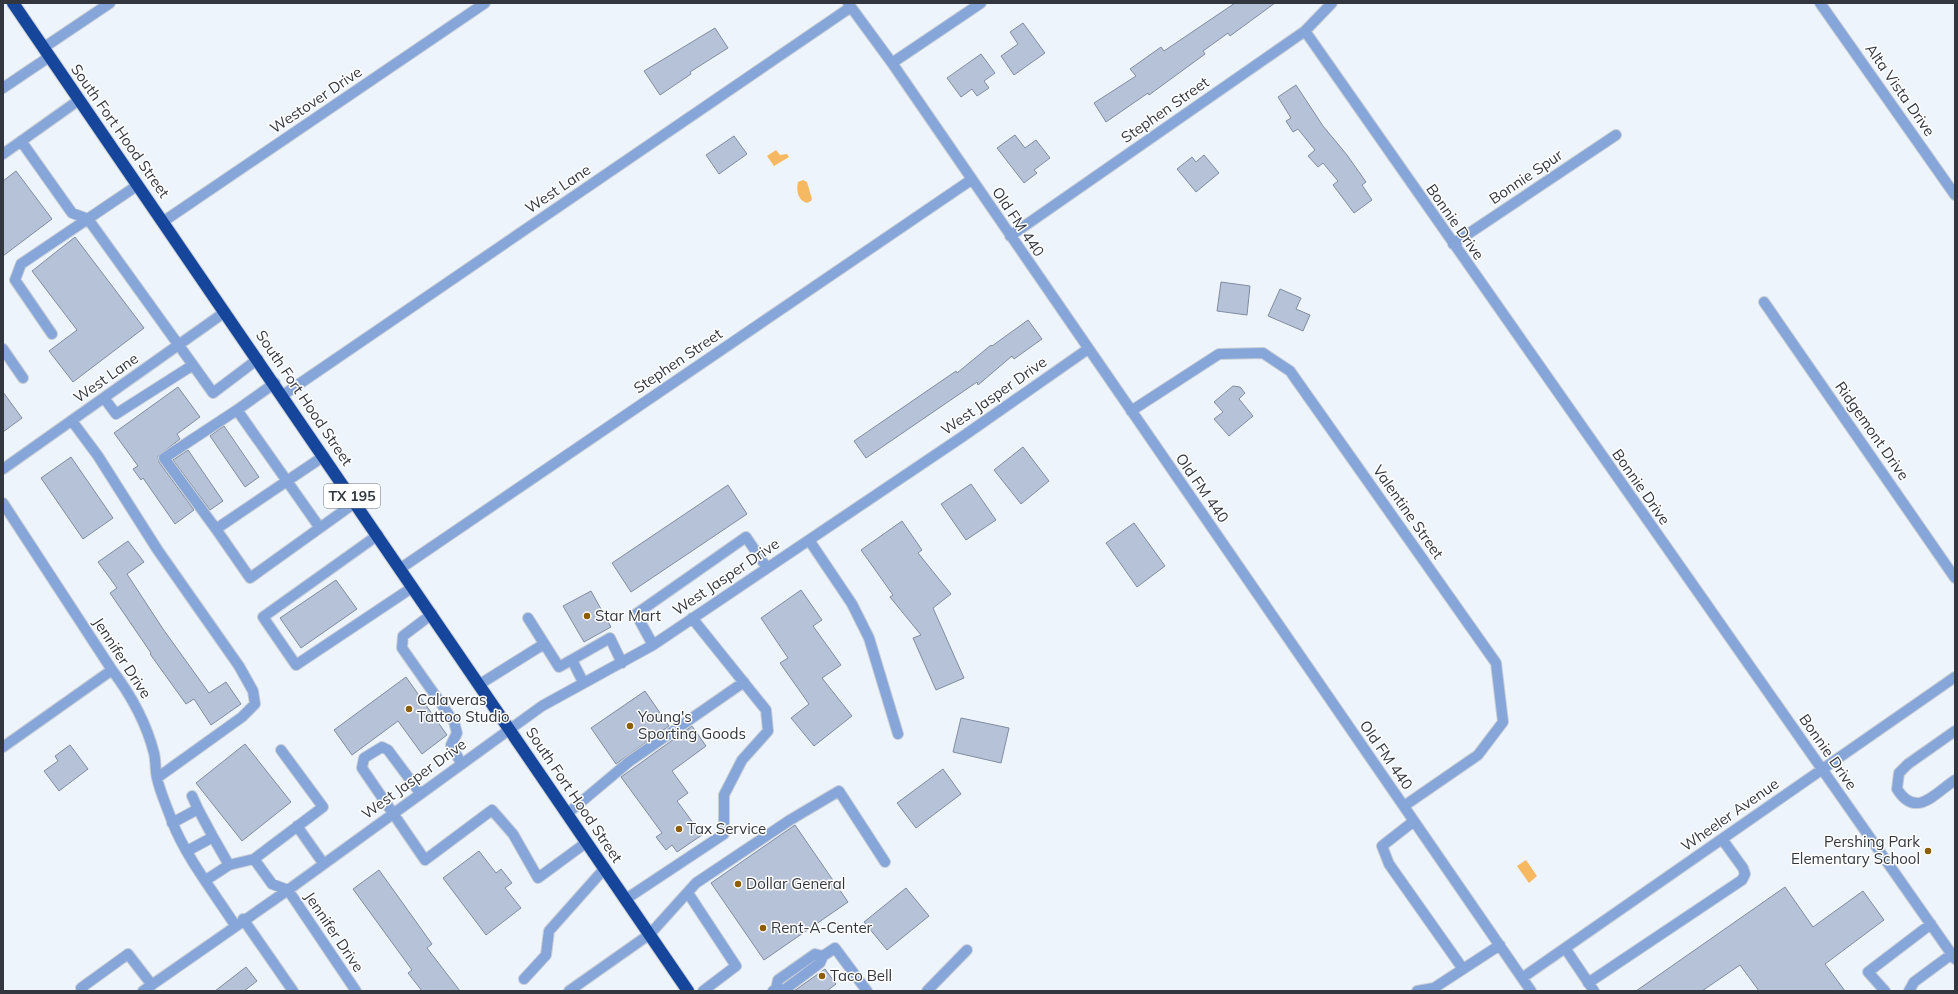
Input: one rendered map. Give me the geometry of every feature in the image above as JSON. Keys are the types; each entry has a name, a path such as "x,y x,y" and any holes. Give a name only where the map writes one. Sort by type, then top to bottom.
{"highway":[{"name":"South Fort Hood Street","path":"13,3 283,395 688,991"}],"street":[{"path":"3,88 110,3"},
{"name":"Westover Drive","path":"164,221 485,3"},
{"path":"892,63 981,3"},
{"name":"Stephen Street","path":"1010,236 1304,31 1332,3"},
{"name":"Alta Vista Drive","path":"1820,3 1955,195"},
{"name":"Old FM 440","path":"850,5 892,63 1088,350 1531,991"},
{"name":"West Lane","path":"283,395 850,5"},
{"name":"Bonnie Drive","path":"1304,31 1953,957"},
{"path":"3,154 79,100"},
{"name":"Bonnie Spur","path":"1452,244 1616,135"},
{"path":"21,141 72,214 88,219 179,344 212,393 258,359"},
{"name":"Stephen Street","path":"401,568 971,180"},
{"path":"52,334 15,280 21,264 138,185"},
{"name":"Ridgemont Drive","path":"1764,302 1955,578"},
{"name":"West Lane","path":"3,469 225,312"},
{"path":"3,348 23,378"},
{"name":"West Jasper Drive","path":"143,991 239,922 288,890 461,763 542,706 583,682 653,645 962,437 1088,350"},
{"name":"Valentine Street","path":"1131,411 1219,354 1263,353 1290,371 1496,663 1504,722 1478,755 1404,806"},
{"path":"104,398 116,414 193,365"},
{"path":"274,383 237,410 164,458 250,578 356,502"},
{"path":"237,410 320,528"},
{"path":"72,420 98,456 157,549 239,666 253,691 254,704 242,717 157,778"},
{"path":"216,529 324,456"},
{"name":"Jennifer Drive","path":"3,503 112,670 128,691 141,715 155,755 157,778 172,822 187,851 206,880 292,991"},
{"path":"378,535 263,617 296,665 413,587"},
{"path":"653,645 636,614 746,537 767,568"},
{"path":"809,540 852,604 869,638 898,734"},
{"path":"432,614 403,636 402,648 454,722 457,733 450,745 461,763"},
{"path":"528,618 559,667 610,638 622,662"},
{"path":"626,899 724,834 724,795 742,760 768,731 766,710 692,618"},
{"path":"480,684 544,644"},
{"path":"572,660 583,682"},
{"path":"3,746 112,670"},
{"name":"Wheeler Avenue","path":"1522,978 1955,676"},
{"path":"568,813 630,761 744,682"},
{"path":"1955,731 1908,764 1899,773 1897,790 1903,799 1910,804 1921,804 1955,780"},
{"path":"420,793 388,750 382,747 364,758 362,768 425,860 492,810 513,834 538,878 587,842"},
{"path":"206,880 229,865 254,859 323,807 281,750"},
{"path":"569,991 650,934 696,883 790,820 839,791 885,862"},
{"path":"192,796 229,865"},
{"path":"172,822 198,809"},
{"path":"1414,821 1382,846 1389,864 1463,969"},
{"path":"297,826 323,863"},
{"path":"187,851 213,837"},
{"path":"1565,948 1591,987 1742,880 1745,874 1744,868 1722,839"},
{"path":"254,859 272,884 288,890"},
{"path":"524,979 546,955 549,931 605,868"},
{"name":"Jennifer Drive","path":"288,890 356,991"},
{"path":"688,893 736,966 703,991"},
{"path":"1885,991 1868,972 1931,924"},
{"path":"1417,991 1434,988 1500,945"},
{"path":"775,990 784,990 820,963 823,956 835,948 867,991"},
{"path":"927,991 967,950"},
{"path":"83,991 81,988 128,954 152,985"},
{"path":"1909,991 1914,982 1953,957"}],"shaded area":[{"path":"776,150 780,155 787,154 789,157 774,166 767,156"},
{"path":"803,180 807,182 812,199 807,203 802,200 797,189 798,182"},
{"path":"1526,860 1537,876 1529,883 1517,866"}],"building":[{"path":"1235,3 1275,3 1230,36 1228,33 1203,51 1205,54 1149,95 1148,93 1106,122 1094,103 1136,76 1130,69 1161,47 1164,51"},
{"path":"1023,23 1045,53 1014,75 1001,56 1018,44 1010,32"},
{"path":"715,28 728,48 690,72 691,74 660,95 644,71"},
{"path":"981,54 995,73 984,81 989,88 977,96 972,89 961,97 947,78"},
{"path":"1296,85 1323,126 1347,155 1366,182 1362,185 1372,200 1354,213 1333,185 1338,181 1323,163 1318,167 1308,156 1315,150 1298,129 1293,132 1286,121 1291,118 1278,97"},
{"path":"1015,135 1025,148 1036,140 1050,158 1034,170 1037,173 1024,183 997,148"},
{"path":"734,136 747,154 719,174 706,155"},
{"path":"1204,155 1219,173 1196,192 1177,169 1192,157 1196,162"},
{"path":"16,171 52,219 3,256 3,181"},
{"path":"75,237 144,328 73,382 49,351 77,330 32,271"},
{"path":"1221,282 1250,286 1247,315 1217,311"},
{"path":"1280,289 1301,298 1296,309 1310,315 1303,331 1268,316"},
{"path":"1028,320 1042,339 1014,359 1012,356 978,385 977,382 866,458 854,441 956,371 957,373 991,345 992,346"},
{"path":"1233,386 1240,387 1245,393 1239,399 1253,416 1229,436 1214,419 1223,412 1214,402"},
{"path":"178,387 200,417 177,434 180,439 158,456 159,462 194,510 175,524 143,478 141,480 133,469 138,466 114,433"},
{"path":"3,392 22,418 3,432"},
{"path":"224,426 259,477 245,487 210,436"},
{"path":"1023,447 1049,481 1021,504 994,470"},
{"path":"188,450 223,501 210,510 173,460"},
{"path":"71,457 113,518 83,539 41,478"},
{"path":"971,484 996,520 966,540 941,504"},
{"path":"728,485 747,514 631,592 612,563"},
{"path":"902,521 922,550 918,553 951,594 933,608 964,678 936,690 913,638 921,635 890,597 893,595 861,550"},
{"path":"1134,523 1165,566 1137,587 1106,543"},
{"path":"128,541 144,562 127,574 163,629 209,693 226,682 241,704 211,725 194,699 186,704 150,654 151,653 110,593 117,588 98,562"},
{"path":"336,580 357,609 301,648 280,618"},
{"path":"801,590 822,620 813,626 841,665 822,678 852,716 814,746 791,718 809,704 780,663 788,658 761,618"},
{"name":"Star Mart","path":"591,591 611,627 584,642 563,606"},
{"path":"406,677 447,735 422,754 398,721 352,755 334,730"},
{"name":"Young's Sporting Goods","path":"645,691 669,726 616,764 591,728"},
{"path":"961,718 1009,728 1001,763 953,752"},
{"path":"692,726 706,746 672,771 688,793 677,801 702,835 677,852 672,845 666,850 656,837 662,833 621,777"},
{"path":"245,744 291,802 242,841 196,783"},
{"path":"70,745 88,769 59,791 44,771 58,761 55,756"},
{"path":"943,769 961,794 916,828 897,803"},
{"path":"795,825 848,902 764,960 711,883"},
{"path":"479,851 496,873 501,869 512,883 505,888 521,908 486,935 443,878"},
{"path":"379,870 432,944 427,948 460,991 422,991 408,973 412,970 353,889"},
{"path":"1785,887 1813,927 1863,891 1884,920 1825,964 1845,991 1759,991 1740,965 1702,991 1636,991"},
{"path":"906,888 929,916 887,950 864,922"},
{"path":"246,967 257,981 244,991 215,991"},
{"name":"Taco Bell","path":"825,969 836,984 827,991 794,991"}],"place":[{"name":"Star Mart","path":"587,616"},
{"name":"Calaveras Tattoo Studio","path":"409,709"},
{"name":"Young's Sporting Goods","path":"630,726"},
{"name":"Tax Service","path":"679,829"},
{"name":"Pershing Park Elementary School","path":"1928,851"},
{"name":"Dollar General","path":"738,884"},
{"name":"Rent-A-Center","path":"763,928"},
{"name":"Taco Bell","path":"822,976"}]}
